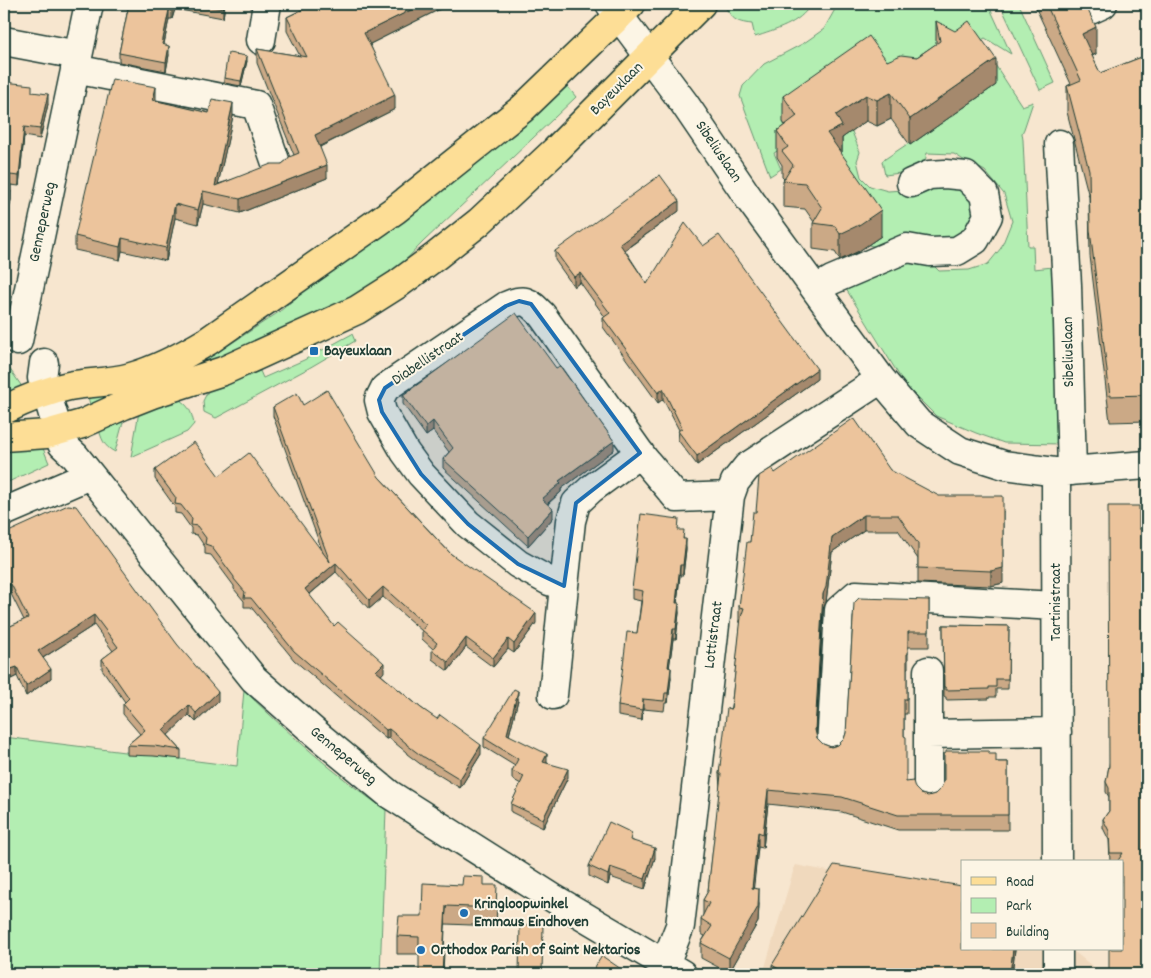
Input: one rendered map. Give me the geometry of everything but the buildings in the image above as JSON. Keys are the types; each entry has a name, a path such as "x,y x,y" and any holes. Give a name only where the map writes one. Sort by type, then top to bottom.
{"main road":[{"name":"Bayeuxlaan","path":"4,438 47,434 82,424 152,394 223,371 357,310 398,284 479,222 556,150 701,4"},
{"path":"4,410 36,395 53,390 138,375 177,359 208,342 395,210 515,115 619,8"}],"street":[{"name":"Genneperweg","path":"89,4 11,340 31,347 55,374 53,390 63,429 62,444 83,466 254,678 320,737 389,794 553,898 674,969"},
{"path":"261,40 267,4"},
{"name":"Sibeliuslaan","path":"619,8 750,200 824,285 881,379 919,424 960,451 1004,465 1064,471 1147,465"},
{"path":"4,41 77,62 256,105 276,163"},
{"name":"Sibeliuslaan","path":"1059,144 1067,285 1064,471"},
{"path":"824,285 907,248 930,252 957,250 975,240 988,216 984,194 966,176 930,175 911,183"},
{"name":"Diabellistraat","path":"564,586 549,581 518,564 468,524 421,474 405,452 382,412 379,400 385,388 506,306 519,301 531,304 542,315 640,453 677,498 730,503"},
{"name":"Lottistraat","path":"674,969 730,503 735,482 747,467 881,379"},
{"path":"553,695 571,521 576,503 591,489 640,453"},
{"path":"4,512 83,466"},
{"name":"Tartinistraat","path":"1057,860 1056,606 1064,471"},
{"path":"831,746 839,610 856,595 1056,606"},
{"path":"928,672 928,795"},
{"path":"928,734 1057,732"},
{"path":"1058,950 1058,974"}],"highlighted area":[{"path":"519,301 531,304 640,453 576,503 564,586 518,564 468,524 421,474 382,412 379,400 385,388 506,306"}],"shaded area":[{"path":"795,865 961,895 961,950 1072,950 1102,974 763,974"}],"green space":[{"path":"723,4 811,4 794,21 779,29 755,37 752,24 734,19"},
{"path":"838,4 988,4 1011,54 985,38 969,47 783,122 792,142 774,153 781,169 770,176 740,96 743,86 764,64 804,43 824,29"},
{"path":"1000,4 1019,4 1055,83 1040,90"},
{"path":"981,43 1022,106 1033,102 1022,133 1028,246 1033,246 1034,269 1053,267 1063,444 1004,443 936,416 905,385 843,284 890,262 930,262 939,271 969,270 988,264 1001,248 1012,221 1004,194 985,171 954,154 927,153 923,170 885,175 882,161 992,87"},
{"path":"564,82 576,97 397,269 352,302 92,412 87,393 182,369 215,354 279,312"},
{"path":"849,124 860,152 857,161 861,177 870,186 888,191 961,186 973,202 977,216 969,235 889,249 868,245 881,236 818,147"},
{"path":"352,334 355,341 216,418 204,412 203,401 209,389 260,371 263,378 304,360"},
{"path":"4,366 9,368 23,388 4,397"},
{"path":"177,398 189,409 194,424 187,432 131,457 140,406"},
{"path":"126,411 115,452 105,445 98,427"},
{"path":"40,441 49,463 4,484 4,445"},
{"path":"244,690 312,753 386,810 380,974 4,974 4,737 237,766"}],"place":[{"name":"Bayeuxlaan","path":"314,351"},
{"name":"Kringloopwinkel Emmaus Eindhoven","path":"464,913"},
{"name":"Orthodox Parish of Saint Nektarios","path":"421,950"}]}
